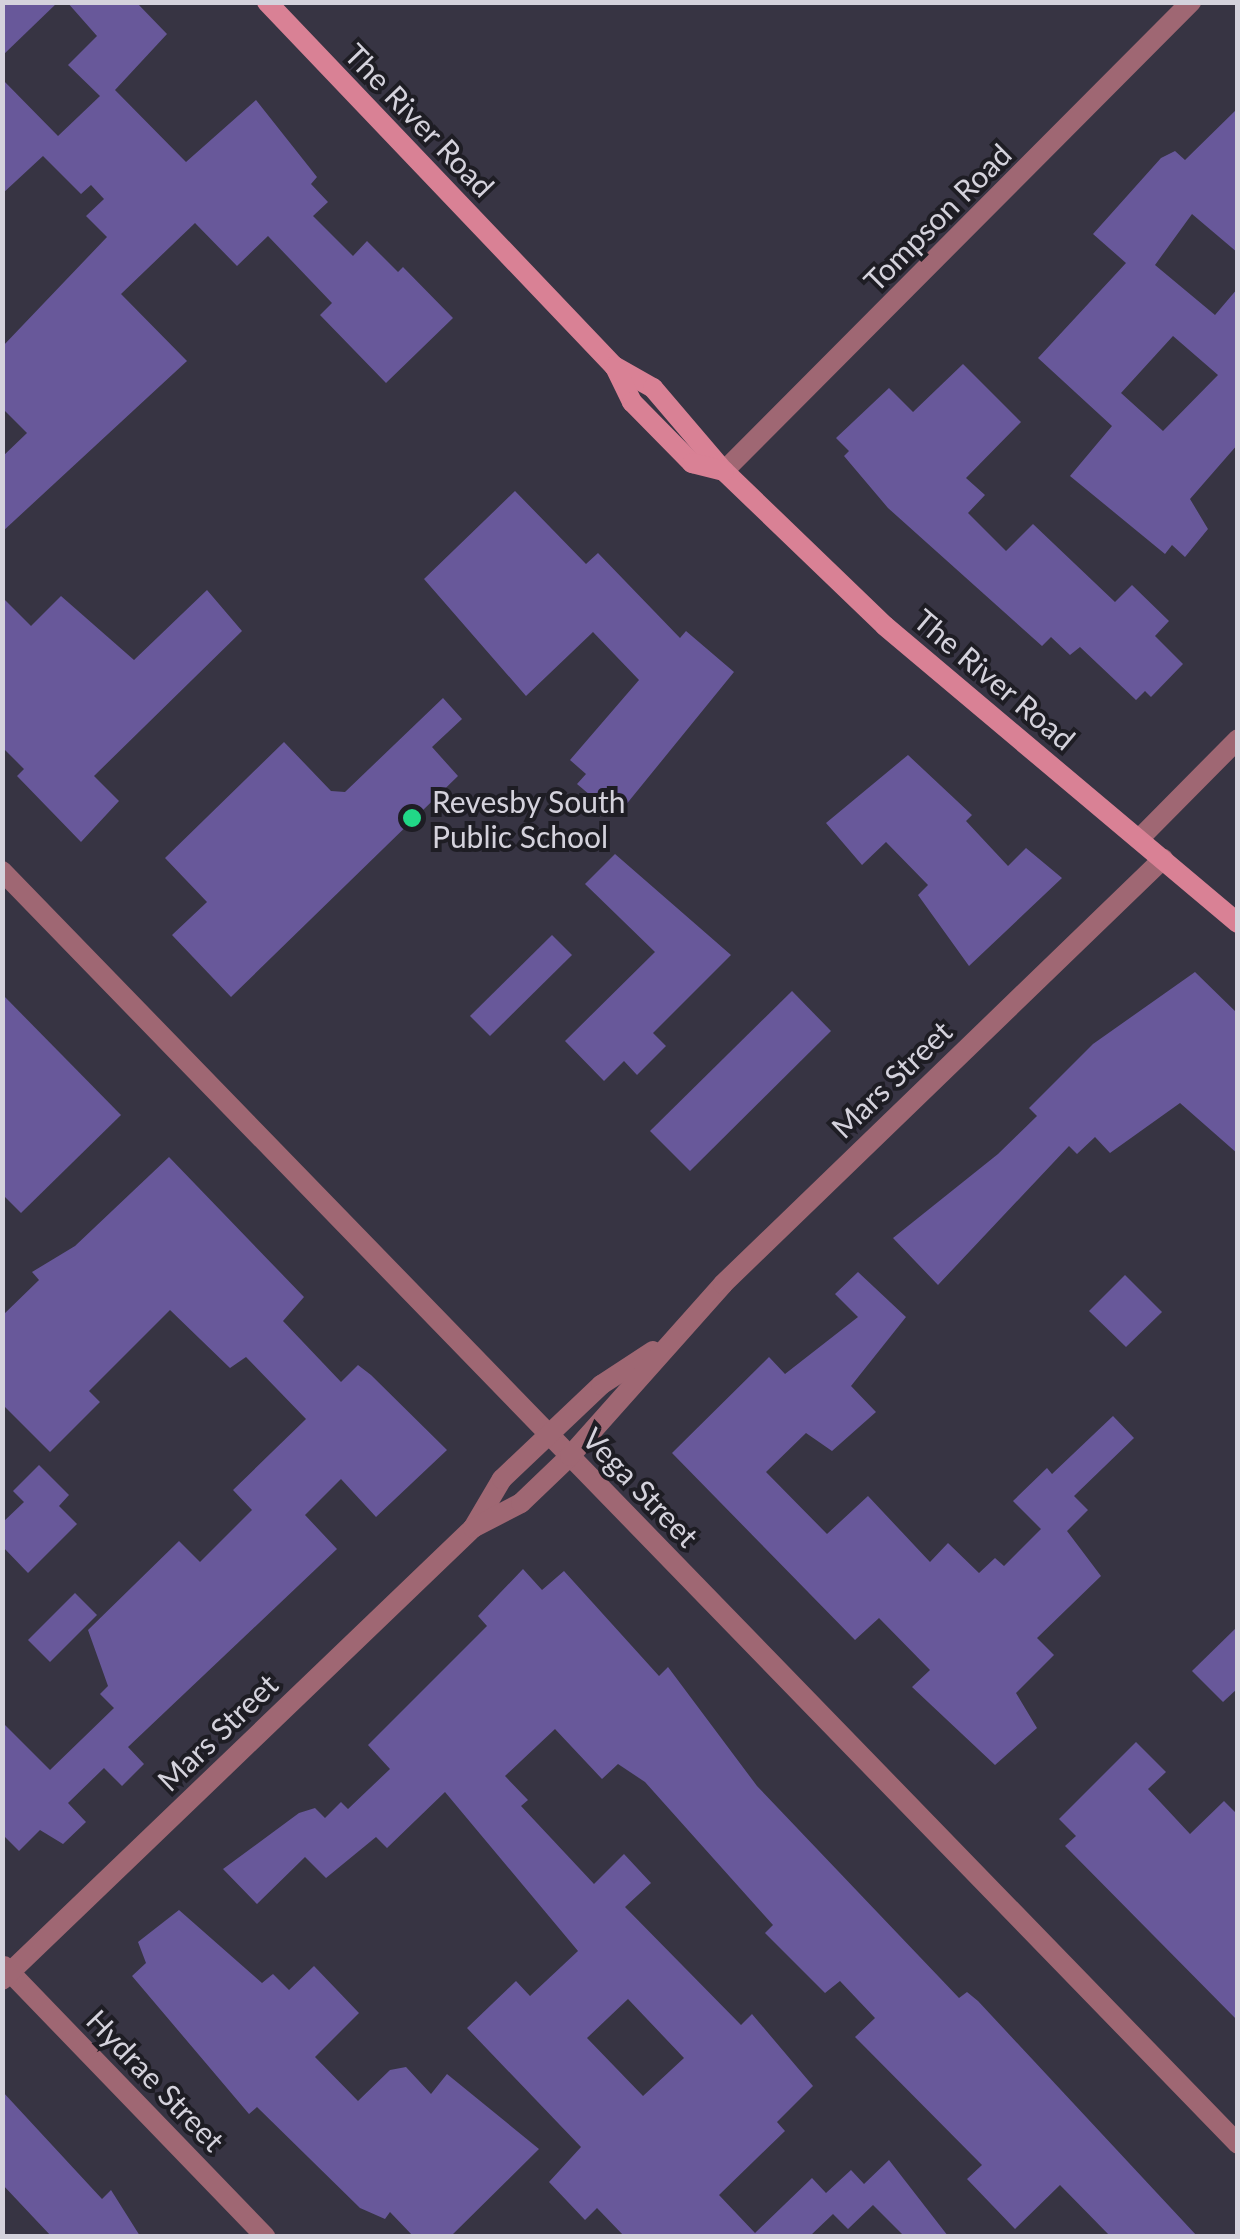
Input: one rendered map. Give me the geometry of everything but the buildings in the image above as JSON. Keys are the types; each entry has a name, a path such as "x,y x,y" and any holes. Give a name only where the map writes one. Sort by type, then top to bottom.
{"main road":[{"name":"The River Road","path":"266,2 614,366 653,388 724,472 885,626 1238,923"}],"street":[{"name":"Tompson Road","path":"724,472 1191,2"},
{"path":"1140,838 1238,739"},
{"name":"Mars Street","path":"474,1528 502,1479 548,1435 663,1344 1163,858"},
{"name":"Vega Street","path":"2,871 1238,2144"},
{"name":"Mars Street","path":"5,1973 474,1528 522,1502 570,1456 663,1344"},
{"name":"Hydrae Street","path":"5,1973 265,2236"}],"place":[{"name":"Revesby South Public School","path":"412,818"}]}
